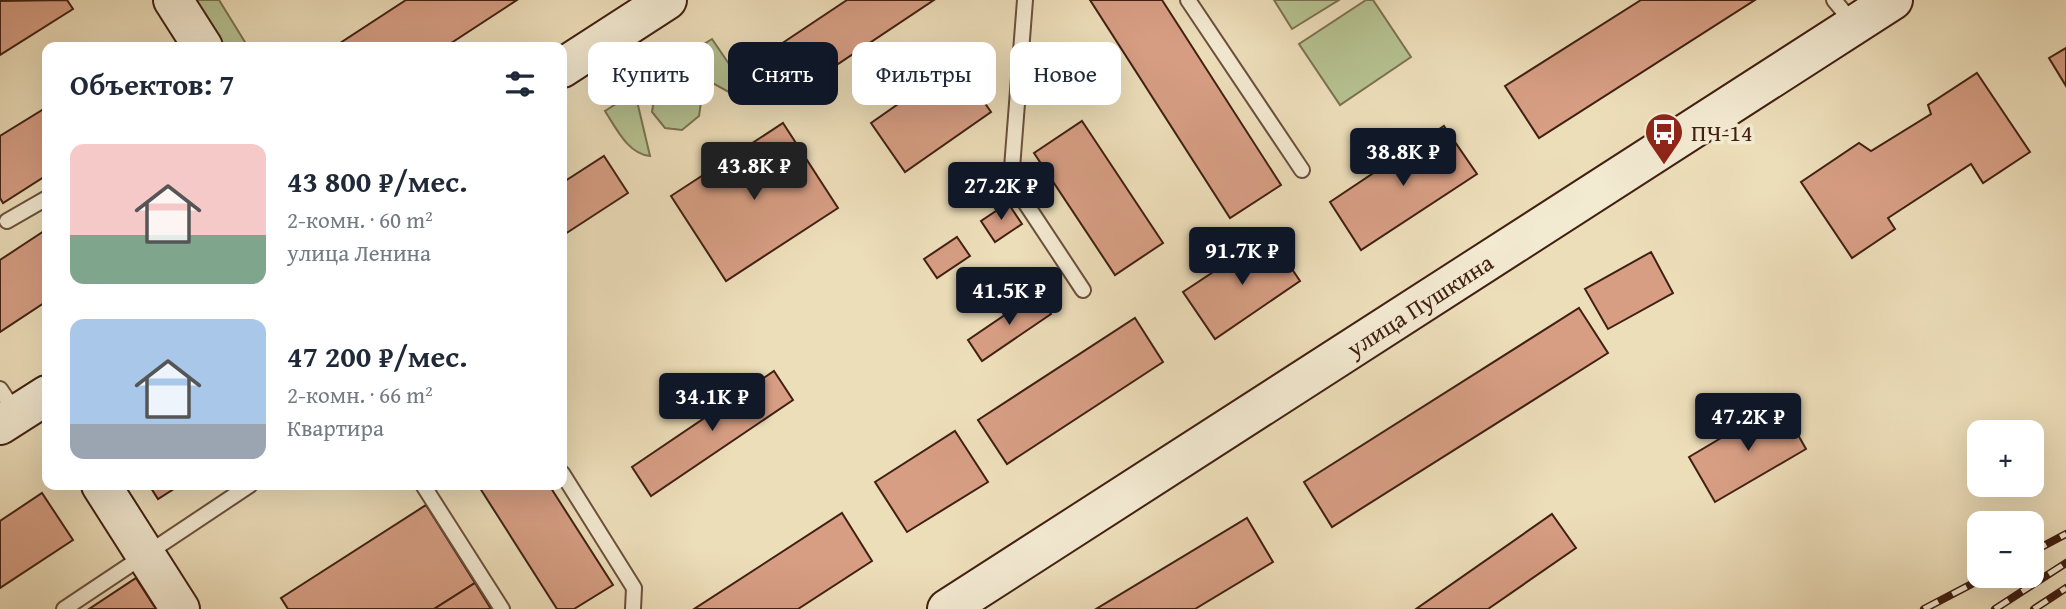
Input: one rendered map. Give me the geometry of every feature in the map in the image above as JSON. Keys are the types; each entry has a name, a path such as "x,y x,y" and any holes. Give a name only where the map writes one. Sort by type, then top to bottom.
{"street":[{"path":"173,0 200,42"},
{"name":"улица Пушкина","path":"947,609 1844,12 1892,0"},
{"path":"567,65 656,3"},
{"path":"104,490 180,609"}],"lane":[{"path":"1024,0 1011,181 1083,290"},
{"path":"1188,0 1302,170"},
{"path":"7,221 42,201"},
{"path":"567,481 634,588 633,609"},
{"path":"64,609 242,490"},
{"path":"426,490 502,609"}],"green space":[{"path":"198,0 219,0 245,42 221,42 198,6"},
{"path":"1274,0 1339,0 1292,29"},
{"path":"1366,0 1373,0 1411,57 1340,105 1299,44"},
{"path":"712,39 728,62 728,92 714,84 714,42 707,42"},
{"path":"614,105 638,105 650,156 635,151 629,145 605,111"},
{"path":"653,105 701,105 699,116 682,130 665,128 652,112"}],"building":[{"path":"67,0 73,9 0,55 0,1"},
{"path":"406,0 517,0 453,42 342,42"},
{"path":"847,0 934,0 871,42 852,42 852,55 838,64 838,42 784,42"},
{"path":"1090,0 1162,0 1281,185 1230,218 1121,48 1121,42 1117,42"},
{"path":"1641,0 1755,0 1539,138 1505,86"},
{"path":"2066,48 2066,86 2049,58"},
{"path":"1977,73 2030,152 1983,183 1971,164 1888,218 1895,229 1852,258 1801,182 1859,143 1871,151 1931,114 1928,105"},
{"path":"897,105 986,105 991,112 905,172 871,123"},
{"path":"42,110 42,178 3,203 0,198 0,136"},
{"path":"1082,121 1163,243 1115,275 1034,153"},
{"path":"783,123 838,208 726,281 671,196"},
{"path":"1444,126 1477,174 1361,250 1330,202"},
{"path":"604,156 628,193 567,233 567,180"},
{"path":"1008,203 1022,224 995,242 981,221"},
{"path":"42,232 42,304 0,332 0,260"},
{"path":"1269,235 1300,281 1215,339 1183,292"},
{"path":"957,237 970,256 937,278 924,259"},
{"path":"1651,252 1673,293 1608,329 1585,289"},
{"path":"1037,293 1051,314 982,361 968,340"},
{"path":"1579,308 1608,353 1332,527 1304,482"},
{"path":"1135,318 1163,362 1007,464 978,420"},
{"path":"774,371 793,400 651,496 632,467"},
{"path":"1780,403 1806,449 1715,502 1689,457"},
{"path":"955,431 988,482 907,532 875,482"},
{"path":"152,490 172,490 158,499"},
{"path":"481,490 552,490 613,585 574,609 557,609"},
{"path":"42,493 73,540 0,588 0,521"},
{"path":"426,505 475,583 434,609 288,609 281,598"},
{"path":"842,513 872,561 798,609 694,609"},
{"path":"1552,514 1576,548 1488,609 1416,609"},
{"path":"1247,518 1273,562 1195,609 1096,609"},
{"path":"136,578 156,609 89,609"},
{"path":"475,583 491,609 434,609"}],"railway":[{"path":"2044,546 2066,534"},
{"path":"1995,609 2066,563"},
{"path":"1924,609 1967,586"},
{"path":"2034,609 2066,588"}],"place":[{"name":"ПЧ-14","path":"1664,166"}]}
